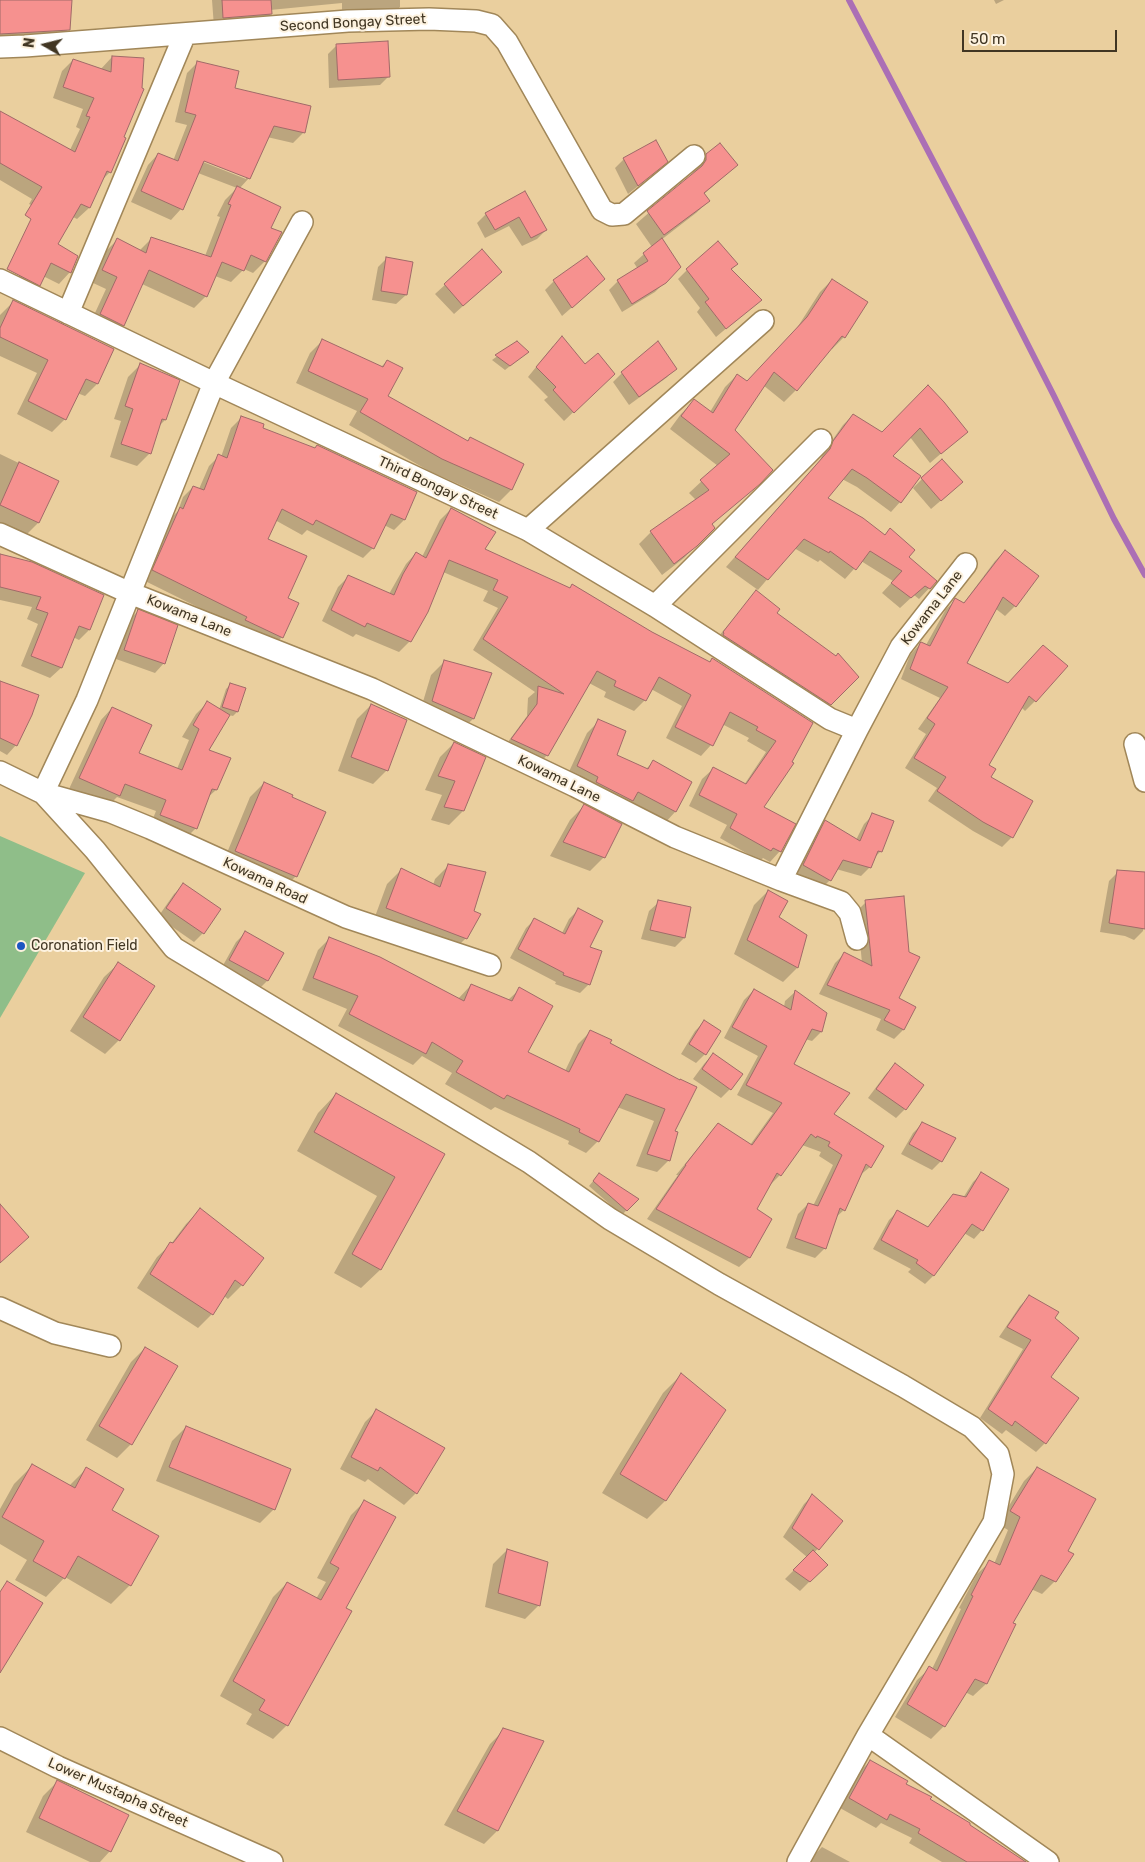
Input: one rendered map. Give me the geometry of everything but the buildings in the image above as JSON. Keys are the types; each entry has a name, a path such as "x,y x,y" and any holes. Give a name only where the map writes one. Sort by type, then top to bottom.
{"street":[{"name":"Second Bongay Street","path":"0,46 25,46 348,21 429,19 476,21 492,25 507,42 602,210 612,215 624,214 694,156"},
{"path":"68,313 185,34"},
{"path":"43,793 87,700 214,383 302,222"},
{"name":"Third Bongay Street","path":"0,280 214,383 528,530 655,606 830,719 857,730"},
{"path":"528,530 763,321"},
{"path":"655,606 820,440"},
{"name":"Kowama Lane","path":"0,534 130,593 372,689 575,786 675,837 781,880 901,647 966,564"},
{"path":"1135,744 1145,781"},
{"path":"0,772 43,793 95,850 174,948 529,1162 610,1219 719,1284 903,1386 972,1427 998,1454 1003,1474 994,1522 868,1735 798,1862"},
{"name":"Kowama Road","path":"43,793 111,812 346,917 490,965"},
{"path":"781,880 842,902 850,913 857,939"},
{"path":"0,1308 55,1334 110,1346"},
{"path":"868,1735 1048,1862"},
{"name":"Lower Mustapha Street","path":"0,1738 58,1767 272,1862"}],"green space":[{"name":"Coronation Field","path":"0,836 85,873 0,1018"}],"waterway":[{"path":"849,0 971,233 1114,519 1145,575"}],"place":[{"name":"Coronation Field","path":"21,946"}]}
